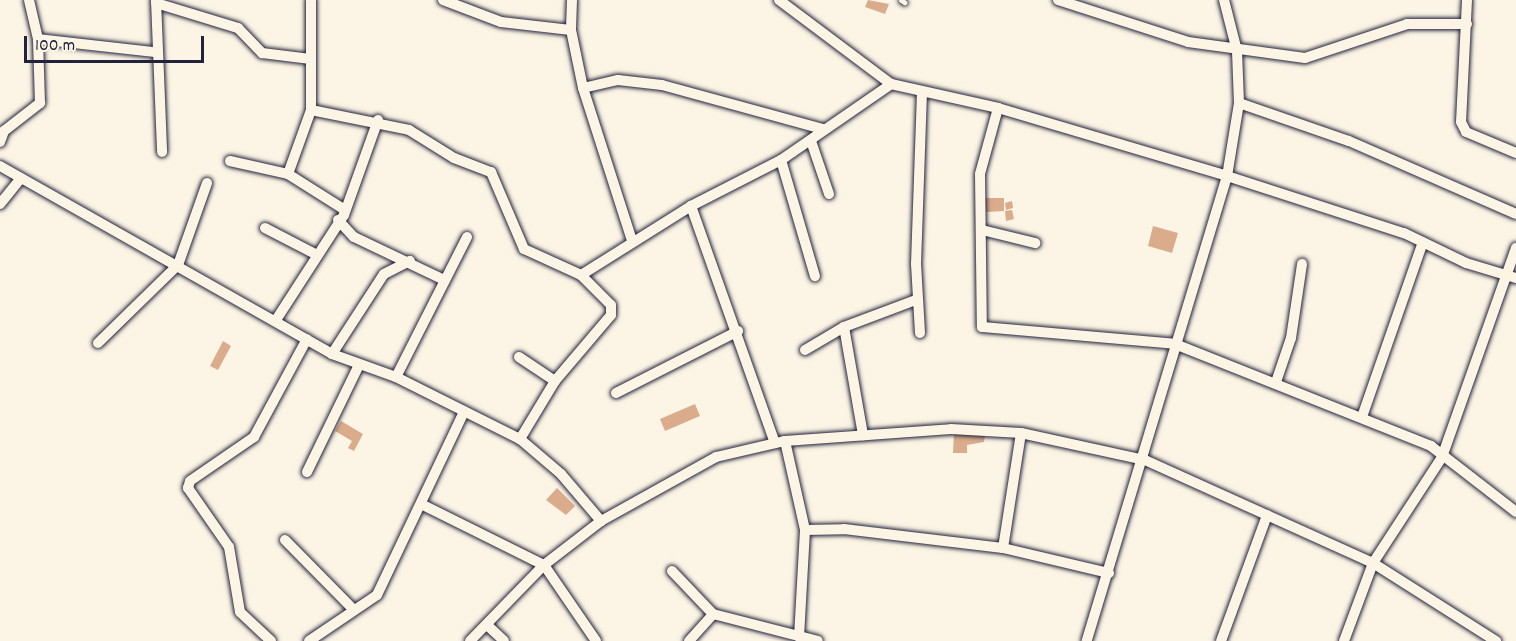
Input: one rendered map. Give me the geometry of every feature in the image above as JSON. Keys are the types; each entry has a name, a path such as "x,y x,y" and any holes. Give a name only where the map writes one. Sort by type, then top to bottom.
{"street":[{"path":"1,134 40,103 38,39 29,0"},
{"path":"288,174 311,111 311,0"},
{"path":"443,0 501,22 571,30"},
{"path":"572,0 571,30 583,88 619,187 632,241"},
{"path":"1058,0 1188,42 1238,51 1305,58 1407,24 1467,24"},
{"path":"1087,641 1145,460 1175,344 1227,176 1239,103 1238,51 1224,0"},
{"path":"162,152 154,52 156,1 237,28 262,53 311,58"},
{"path":"786,1 891,84 998,108 1227,176 1423,242 1512,276"},
{"path":"1470,1 1461,122 1466,132 1516,153"},
{"path":"38,39 154,52"},
{"path":"583,88 618,80 662,85 823,129"},
{"path":"580,275 691,206 781,160 891,84"},
{"path":"920,333 916,300 922,91"},
{"path":"1239,103 1349,141 1516,214"},
{"path":"998,108 980,174 982,327 1175,344 1276,382 1431,446 1442,457 1516,512"},
{"path":"311,111 378,120 491,172 524,249 580,275 612,310 555,381 520,439"},
{"path":"276,320 345,210 378,120"},
{"path":"811,141 829,194"},
{"path":"781,160 815,276"},
{"path":"230,161 288,174 345,210"},
{"path":"0,166 276,320 332,354 358,367 396,377 520,439 561,474 602,521"},
{"path":"0,204 21,178"},
{"path":"98,343 178,265 207,183"},
{"path":"691,206 780,442 805,530 799,637"},
{"path":"338,220 354,237 410,261 444,280"},
{"path":"265,228 317,255"},
{"path":"982,230 1035,243"},
{"path":"396,377 467,237"},
{"path":"1362,417 1423,242"},
{"path":"1344,641 1373,563 1442,457 1512,276 1516,248"},
{"path":"332,354 393,267 395,255"},
{"path":"393,267 410,261"},
{"path":"1276,382 1291,338 1302,264"},
{"path":"805,350 844,327 916,300"},
{"path":"844,327 863,435"},
{"path":"616,393 738,331"},
{"path":"271,641 240,612 229,547 188,488 190,481 254,437 307,339"},
{"path":"519,357 555,381"},
{"path":"307,472 358,367"},
{"path":"309,641 352,609 377,595 464,412"},
{"path":"470,641 544,565 602,521 716,457 780,442 951,429 1021,433 1145,460 1373,563 1496,641"},
{"path":"1003,548 1021,433"},
{"path":"421,504 544,565 596,641"},
{"path":"1221,641 1267,515"},
{"path":"805,530 844,529 1003,548 1109,573"},
{"path":"285,540 352,609"},
{"path":"672,571 713,614 783,637 799,637 818,641"},
{"path":"688,641 713,614"},
{"path":"487,625 504,641"}],"building":[{"path":"868,0 889,4 885,14 865,7"},
{"path":"985,198 1004,198 1004,211 986,212"},
{"path":"1012,201 1013,208 1006,210 1005,203"},
{"path":"1012,210 1014,219 1006,221 1005,211"},
{"path":"1153,226 1178,233 1172,253 1148,246"},
{"path":"223,341 231,346 218,370 210,366"},
{"path":"695,404 700,416 665,431 660,419"},
{"path":"341,421 363,434 354,451 348,448 352,441 335,431"},
{"path":"954,433 985,435 984,442 967,445 967,453 953,453"},
{"path":"557,488 575,506 566,515 546,500"}]}
